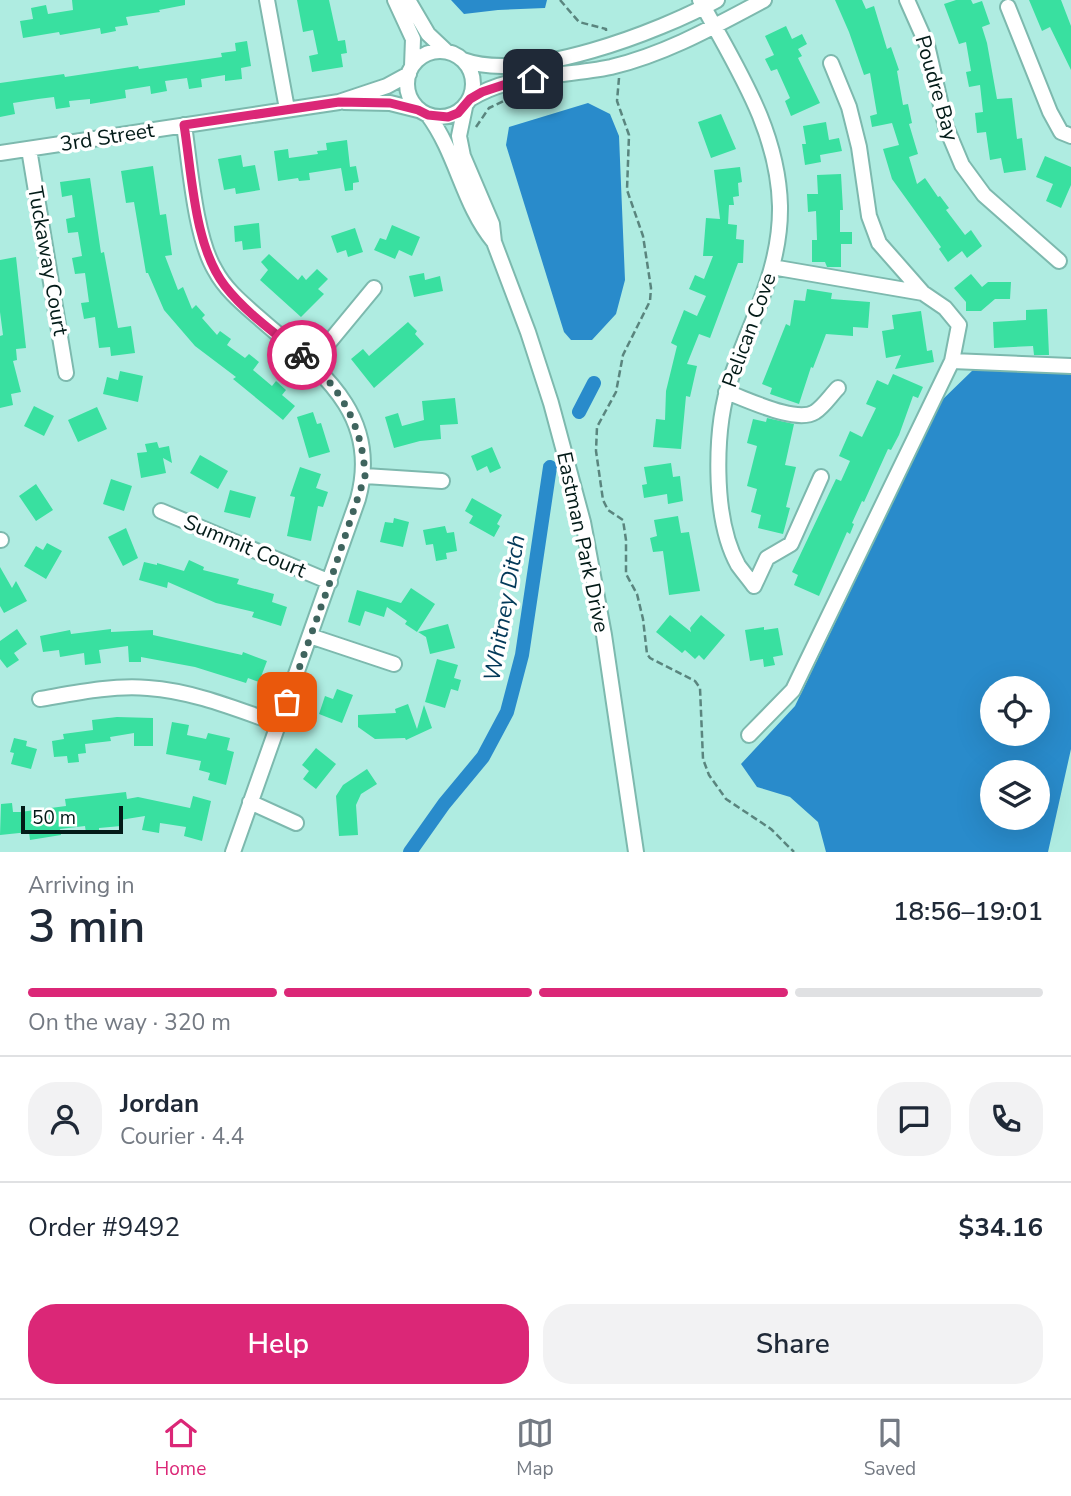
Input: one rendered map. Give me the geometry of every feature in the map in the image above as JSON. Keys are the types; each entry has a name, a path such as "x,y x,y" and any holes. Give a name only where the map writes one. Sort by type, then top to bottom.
{"street":[{"path":"267,0 288,109"},
{"path":"396,0 412,39 408,93 423,112 448,117 494,86 616,65 671,47 764,0"},
{"path":"408,0 428,34 446,51 463,60 484,66 510,67 610,45 668,25 707,2"},
{"name":"Poudre Bay","path":"907,0 927,45 946,127 962,165 984,195 1059,261"},
{"name":"Pelican Cove","path":"707,2 715,26 758,109 772,150 780,205 777,243 766,291 726,392 718,450 727,534 738,564 754,586 767,558 791,544 821,477"},
{"path":"1008,7 1051,112 1061,132 1071,136"},
{"path":"411,70 426,54 446,51"},
{"path":"463,60 473,82 467,103"},
{"path":"749,735 793,691 952,361 959,325 945,307 923,293 879,243 869,216 859,147 849,107 831,63"},
{"name":"3rd Street","path":"339,102 387,86 411,70"},
{"name":"3rd Street","path":"0,153 339,102 390,103 423,112"},
{"name":"Eastman Park Drive","path":"467,103 459,136 463,156 492,224 494,242 528,332 551,403 583,522 604,635 636,852"},
{"name":"Eastman Park Drive","path":"423,112 444,139 482,227 494,242"},
{"path":"184,125 203,242 214,270 229,291 312,363 336,389 353,417 364,459 365,476 330,582 233,852"},
{"name":"Tuckaway Court","path":"29,149 66,373"},
{"path":"772,267 923,293"},
{"path":"312,363 374,288"},
{"path":"952,361 1071,366"},
{"path":"726,392 786,414 802,416 815,412 838,387"},
{"path":"365,476 442,481"},
{"name":"Summit Court","path":"161,511 330,582"},
{"path":"310,636 394,664"},
{"path":"40,699 107,688 149,688 204,699 279,724"},
{"path":"250,802 296,823"}],"path":[{"path":"560,0 579,23 606,29 610,45"},
{"path":"616,65 619,82 617,101 628,135 627,190 643,236 651,288 650,301 623,355 616,392 597,428 596,451 604,500 608,510 623,520 626,574 637,594 647,654 695,681 700,688 703,759 709,775 726,799 771,829 794,852"},
{"path":"473,136 484,113 495,104 509,99"}],"water":[{"path":"451,0 547,0 545,8 464,14"},
{"path":"588,103 610,114 619,136 625,280 616,314 592,340 571,340 564,332 506,145 509,127"},
{"path":"974,369 1071,373 1071,749 1048,852 826,852 818,822 790,797 757,787 741,764 795,706 942,400"}],"building":[{"path":"72,0 185,0 185,5 126,17 128,25 115,27 116,31 101,34 100,28 23,38 20,21 33,19 31,8 46,5 48,14 73,10"},
{"path":"297,0 329,0 338,41 345,40 347,53 341,54 343,67 312,72 309,56 318,54 313,30 303,32"},
{"path":"835,0 862,0 866,9 874,6 887,49 891,47 899,70 897,71 903,105 908,104 912,123 909,124 918,154 909,157 917,184 925,178 949,208 946,210 965,235 971,230 982,246 967,258 962,251 948,262 939,249 941,247 892,179 883,149 899,145 892,123 872,127 870,116 877,114 870,73 864,75"},
{"path":"956,0 971,0 973,4 982,1 990,24 982,27 997,99 1012,98 1017,139 1022,138 1026,170 1004,173 1001,158 990,160 986,132 977,133 975,113 983,112 980,85 969,87 966,72 971,71 966,42 959,44 944,4"},
{"path":"1029,0 1061,0 1071,26 1071,70 1050,27 1042,31"},
{"path":"786,26 792,39 802,34 807,44 798,49 802,56 798,58 820,103 791,116 785,101 790,98 777,69 771,71 765,59 774,55 765,36"},
{"path":"247,41 251,66 241,68 242,79 225,81 225,75 201,79 202,87 189,89 187,78 165,81 167,91 151,94 150,86 125,90 126,98 90,104 90,99 69,101 70,107 56,109 54,97 38,99 13,103 15,114 0,117 0,83 138,66 139,69 222,57 221,53 236,51 235,43"},
{"path":"721,114 736,149 711,158 698,122"},
{"path":"826,122 829,140 839,138 842,151 820,155 821,162 805,165 803,126"},
{"path":"347,140 350,167 356,166 359,182 353,183 353,190 345,191 341,168 309,173 310,180 299,181 298,178 278,181 274,151 288,149 289,158 318,154 317,151 327,150 326,143"},
{"path":"241,155 243,167 255,165 260,190 236,194 235,188 224,190 218,159"},
{"path":"1045,156 1071,167 1071,185 1061,208 1046,201 1053,184 1036,177"},
{"path":"153,166 160,215 166,214 172,255 165,256 178,290 183,287 192,309 196,305 205,315 202,318 217,335 220,331 231,339 227,345 245,358 249,354 259,362 253,370 272,386 276,381 286,390 282,395 295,406 283,420 233,379 236,377 195,346 164,310 146,273 134,202 126,203 121,171"},
{"path":"740,167 742,182 738,183 739,196 733,197 734,205 729,205 728,224 737,225 736,239 744,240 743,263 738,263 710,338 699,334 687,364 697,366 690,397 686,396 681,449 653,447 656,419 665,420 666,391 677,346 671,343 684,310 697,316 706,296 689,289 695,275 704,279 713,256 703,256 706,218 720,219 714,170"},
{"path":"841,174 843,210 840,210 840,232 852,232 852,244 841,244 841,267 827,267 825,262 812,262 812,240 817,240 816,211 808,212 807,194 818,194 817,175"},
{"path":"90,178 101,253 104,252 118,328 131,326 135,353 111,356 110,347 99,348 95,317 84,319 81,303 89,302 85,273 75,274 72,258 82,256 78,232 68,233 66,219 75,217 72,195 62,197 60,182"},
{"path":"259,223 261,248 243,250 242,241 235,242 234,226"},
{"path":"392,225 420,237 412,256 399,250 395,259 374,250 380,238 386,240"},
{"path":"355,228 363,252 348,257 346,250 337,253 331,236"},
{"path":"269,254 298,280 302,275 306,280 317,269 328,279 318,289 324,294 301,317 260,280 268,270 261,262"},
{"path":"16,257 26,348 16,349 17,360 13,361 21,392 11,394 13,405 0,408 0,336 3,335 0,260"},
{"path":"424,273 425,280 440,276 443,291 414,297 409,276"},
{"path":"971,274 982,287 988,282 1011,282 1010,299 995,299 981,311 966,311 966,302 954,288"},
{"path":"807,289 832,293 831,299 870,302 868,328 853,327 853,336 826,334 813,368 811,367 799,404 770,394 772,388 762,384 786,324 790,326 794,300 805,301"},
{"path":"1047,309 1049,355 1034,355 1033,346 994,348 993,322 1026,320 1026,310"},
{"path":"921,311 927,351 932,350 934,362 895,369 901,355 886,358 882,331 894,329 892,315"},
{"path":"408,322 424,344 374,388 351,359 363,349 369,356"},
{"path":"120,371 143,376 138,402 103,394 107,377 118,380"},
{"path":"893,374 923,387 918,398 913,396 899,435 891,450 888,449 864,502 862,501 850,534 847,532 819,596 794,585 798,575 792,572 836,479 841,481 850,461 839,456 850,431 862,437 876,408 866,404 877,380 888,385"},
{"path":"455,398 458,424 440,425 441,439 394,448 385,417 398,413 402,426 424,420 422,401"},
{"path":"34,406 54,416 44,436 24,426"},
{"path":"97,407 107,429 78,442 68,420"},
{"path":"313,412 317,424 321,423 330,452 309,458 297,417"},
{"path":"767,418 794,424 785,465 796,467 786,507 790,508 783,534 758,528 761,515 751,512 757,489 747,486 757,446 747,443 753,419 766,422"},
{"path":"157,442 159,448 169,446 172,463 163,458 166,473 141,478 137,453 147,452 145,444"},
{"path":"492,447 501,468 490,473 487,466 477,471 471,456"},
{"path":"200,455 228,471 218,489 190,473"},
{"path":"671,463 673,477 680,476 683,501 668,504 667,494 644,498 642,485 647,484 644,467"},
{"path":"300,467 321,474 316,488 328,492 323,507 318,506 311,541 287,536 295,497 290,496"},
{"path":"111,479 132,486 124,511 103,504"},
{"path":"36,484 53,510 36,521 19,496"},
{"path":"230,490 256,497 250,518 224,512"},
{"path":"472,498 502,515 494,537 469,523 473,516 465,511"},
{"path":"678,516 681,533 689,532 700,591 669,595 663,551 653,552 650,538 657,536 654,520"},
{"path":"394,518 409,522 403,547 380,542 385,522 393,523"},
{"path":"445,526 447,533 454,532 457,551 446,553 447,559 436,561 433,544 426,545 423,530"},
{"path":"126,528 138,558 123,566 108,537"},
{"path":"47,543 62,551 46,579 24,566 36,546 43,550"},
{"path":"189,560 204,567 203,570 239,579 237,584 274,594 272,602 287,607 281,626 252,617 254,612 216,603 168,582 167,588 139,580 144,562 184,571"},
{"path":"0,567 12,588 16,581 27,601 4,613 0,606"},
{"path":"411,588 435,604 417,632 387,607 384,617 365,611 360,626 348,622 357,590 401,603"},
{"path":"670,615 691,632 690,628 701,615 725,635 704,660 699,655 695,659 685,650 682,653 656,632"},
{"path":"448,624 455,648 430,654 426,637 418,632"},
{"path":"764,627 764,630 778,628 783,655 773,657 775,665 764,667 763,659 750,661 745,630"},
{"path":"17,629 27,644 14,653 19,660 7,668 0,659 0,641"},
{"path":"111,629 111,632 153,630 153,635 242,655 243,652 267,661 259,682 248,678 246,683 195,667 141,657 141,662 129,662 128,646 99,650 101,663 85,665 84,653 60,657 59,650 43,652 40,636 70,630 71,634"},
{"path":"437,659 458,665 454,678 461,680 458,691 451,689 445,708 425,702"},
{"path":"337,689 353,695 342,723 319,714 325,696 333,699"},
{"path":"408,704 417,729 424,705 432,728 406,740 375,739 358,727 358,715 396,713 395,709"},
{"path":"117,717 153,718 153,746 134,746 134,733 110,737 111,741 85,744 86,753 78,754 79,762 68,763 67,756 54,757 52,741 64,739 63,734 93,730 92,720"},
{"path":"172,722 189,725 187,735 206,739 208,733 230,738 227,750 234,752 226,785 208,780 210,773 199,770 201,761 166,754"},
{"path":"14,738 27,741 26,746 37,749 31,769 11,764 14,753 10,752"},
{"path":"316,748 336,764 316,789 303,779 309,771 302,765"},
{"path":"367,769 377,784 361,794 356,805 358,835 339,836 336,796 343,785"},
{"path":"126,792 127,799 138,797 190,808 193,796 211,801 202,841 184,836 186,827 160,823 159,833 142,830 145,816 120,820 121,826 99,828 99,832 86,833 85,826 60,829 61,835 30,840 29,832 0,835 1,804 12,803 13,812 20,812 66,806 65,799"}],"waterway":[{"name":"Whitney Ditch","path":"579,412 594,383"},
{"name":"Whitney Ditch","path":"410,852 444,804 483,757 507,712 522,655 550,467"}],"way so far":[{"path":"287,702 365,476 360,439 353,417 336,389 302,355"}],"route":[{"path":"302,355 229,291 214,270 203,242 184,125 339,102 390,103 404,105 438,118 448,117 458,113 470,99 494,86 533,79"}]}
